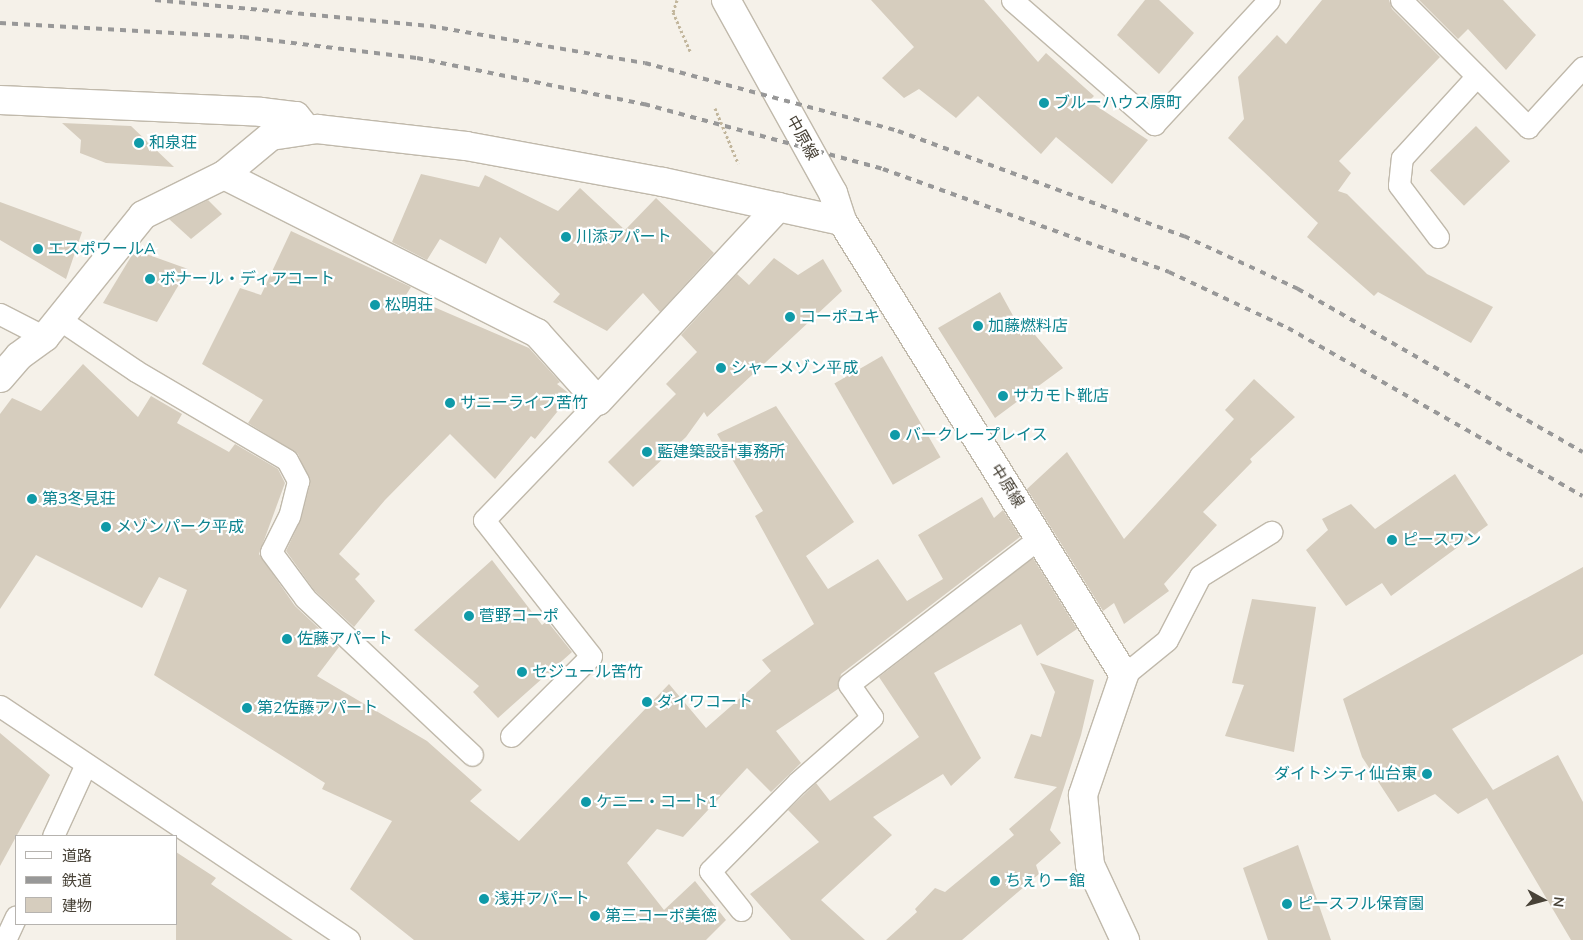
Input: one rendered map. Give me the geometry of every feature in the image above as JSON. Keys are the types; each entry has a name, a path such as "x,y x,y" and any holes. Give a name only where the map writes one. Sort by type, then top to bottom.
{"street":[{"name":"中原線","path":"726,0 833,193 842,221 1124,675"},
{"path":"0,100 261,112 296,116 307,130"},
{"path":"0,378 20,356 52,328 144,215 224,175 271,136 307,130 466,146 842,221"},
{"path":"224,175 537,333 598,401 769,205"},
{"path":"1124,675 1083,795 1090,865 1125,940"}],"lane":[{"path":"1012,0 1154,124 1269,0"},
{"path":"1401,0 1528,127 1583,68"},
{"path":"1438,237 1398,186 1402,158 1477,76"},
{"path":"0,314 52,328 136,371 287,460 298,481 289,516 271,552 305,598 472,755"},
{"path":"511,736 591,656 484,520 598,401"},
{"path":"1124,675 1166,640 1200,576 1271,532"},
{"path":"741,910 710,871 796,784 872,718 849,684 1039,538"},
{"path":"0,706 349,940"},
{"path":"53,835 86,764"},
{"path":"5,940 15,918"}],"path":[{"path":"678,0 673,12 690,51"},
{"path":"714,108 749,188 769,205"}],"building":[{"path":"871,0 984,0 1038,62 1046,53 1094,96 1089,101 1148,140 1112,184 1056,137 1041,154 978,96 956,118 919,89 904,98 882,78 914,47"},
{"path":"1145,0 1159,0 1194,33 1159,74 1117,35"},
{"path":"1322,0 1389,0 1392,9 1440,57 1339,161 1351,173 1338,191 1347,194 1427,274 1493,307 1471,343 1378,292 1374,296 1307,237 1318,223 1228,138 1244,119 1238,77 1277,35 1286,44"},
{"path":"1419,0 1503,0 1536,35 1506,70 1468,29 1458,39"},
{"name":"和泉荘","path":"62,123 131,126 174,167 106,163 80,153 81,140"},
{"path":"1476,126 1510,161 1464,206 1430,170"},
{"path":"421,174 479,187 485,175 558,211 580,188 625,230 656,198 714,253 660,312 643,293 607,331 553,302 560,294 500,237 486,264 440,239 427,260 392,242"},
{"path":"208,200 222,214 191,239 169,219"},
{"name":"エスポワールA","path":"0,202 82,232 66,279 0,240"},
{"path":"291,231 411,287 406,295 529,348 560,382 557,384 571,395 535,439 531,436 495,479 450,434 385,500 339,554 360,574 355,579 375,601 354,627 314,590 286,551 301,519 310,484 298,454 248,423 263,400 202,364 240,288 261,295"},
{"name":"ボナール・ディアコート","path":"135,250 188,269 157,322 103,303"},
{"path":"774,258 798,275 823,259 842,291 707,417 704,412 686,437 633,487 608,462 676,394 666,384 697,352 681,335 737,274 749,285"},
{"path":"1000,292 1023,334 1030,329 1063,368 995,418 938,328"},
{"name":"バークレープレイス","path":"882,356 940,457 893,485 834,384"},
{"path":"83,364 138,417 151,396 182,414 177,423 229,452 235,444 278,469 285,483 259,554 295,606 339,647 317,676 427,741 482,790 470,801 519,841 669,684 706,728 771,671 762,660 814,624 755,516 763,511 717,434 776,406 854,522 806,556 828,589 878,559 907,601 943,579 918,535 982,497 994,518 1003,510 1020,537 841,674 838,689 776,731 801,763 771,792 747,768 683,837 657,829 627,863 664,910 695,881 726,920 706,940 414,940 350,889 392,821 322,789 325,783 154,675 187,590 159,577 142,608 36,555 0,609 0,414 12,398 41,411"},
{"path":"1254,379 1295,417 1250,459 1252,462 1203,512 1217,525 1164,584 1169,591 1124,624 1114,603 1103,611 1027,489 1067,452 1124,539 1234,419 1225,410"},
{"name":"ピースワン","path":"1455,474 1488,525 1391,596 1382,583 1346,606 1306,550 1328,530 1322,519 1351,504 1375,529"},
{"path":"1033,558 1077,629 1037,656 1021,624 934,673 981,758 951,786 943,774 873,817 892,835 821,900 865,940 791,940 750,894 819,842 788,810 816,783 830,801 919,737 879,677"},
{"path":"492,560 542,625 547,621 572,652 498,718 473,692 479,686 414,630"},
{"name":"ダイトシティ仙台東","path":"1583,567 1583,654 1452,729 1493,790 1558,755 1583,802 1583,940 1571,940 1487,798 1458,814 1435,794 1398,812 1362,757 1343,699"},
{"path":"1252,599 1316,607 1294,752 1225,736 1244,685 1232,683"},
{"path":"1040,663 1094,680 1081,735 1050,830 1061,843 1036,865 1039,874 962,940 886,940 917,912 915,909 935,888 945,892 1014,835 1009,829 1057,787 1014,778 1031,734 1041,737 1055,692"},
{"path":"0,733 50,775 17,835 15,835 15,839 0,866"},
{"name":"ピースフル保育園","path":"1298,845 1331,940 1268,940 1243,868"},
{"path":"178,853 216,878 211,884 293,940 176,940 176,925 178,925"}],"railway":[{"path":"155,0 430,26 645,63 898,131 1184,236 1298,289 1583,452"},
{"path":"0,23 243,37 417,58 644,104 883,169 1169,272 1288,328 1583,496"}],"place":[{"name":"ブルーハウス原町","path":"1044,103"},
{"name":"和泉荘","path":"139,143"},
{"name":"川添アパート","path":"566,237"},
{"name":"エスポワールA","path":"38,249"},
{"name":"ボナール・ディアコート","path":"150,279"},
{"name":"松明荘","path":"375,305"},
{"name":"コーポユキ","path":"790,317"},
{"name":"加藤燃料店","path":"978,326"},
{"name":"シャーメゾン平成","path":"721,368"},
{"name":"サカモト靴店","path":"1003,396"},
{"name":"サニーライフ苦竹","path":"450,403"},
{"name":"バークレープレイス","path":"895,435"},
{"name":"藍建築設計事務所","path":"647,452"},
{"name":"第3冬見荘","path":"32,499"},
{"name":"メゾンパーク平成","path":"106,527"},
{"name":"ピースワン","path":"1392,540"},
{"name":"菅野コーポ","path":"469,616"},
{"name":"佐藤アパート","path":"287,639"},
{"name":"セジュール苦竹","path":"522,672"},
{"name":"ダイワコート","path":"647,702"},
{"name":"第2佐藤アパート","path":"247,708"},
{"name":"ダイトシティ仙台東","path":"1427,774"},
{"name":"ケニー・コート1","path":"586,802"},
{"name":"ちぇりー館","path":"995,881"},
{"name":"浅井アパート","path":"484,899"},
{"name":"ピースフル保育園","path":"1287,904"},
{"name":"第三コーポ美徳","path":"595,916"}]}
